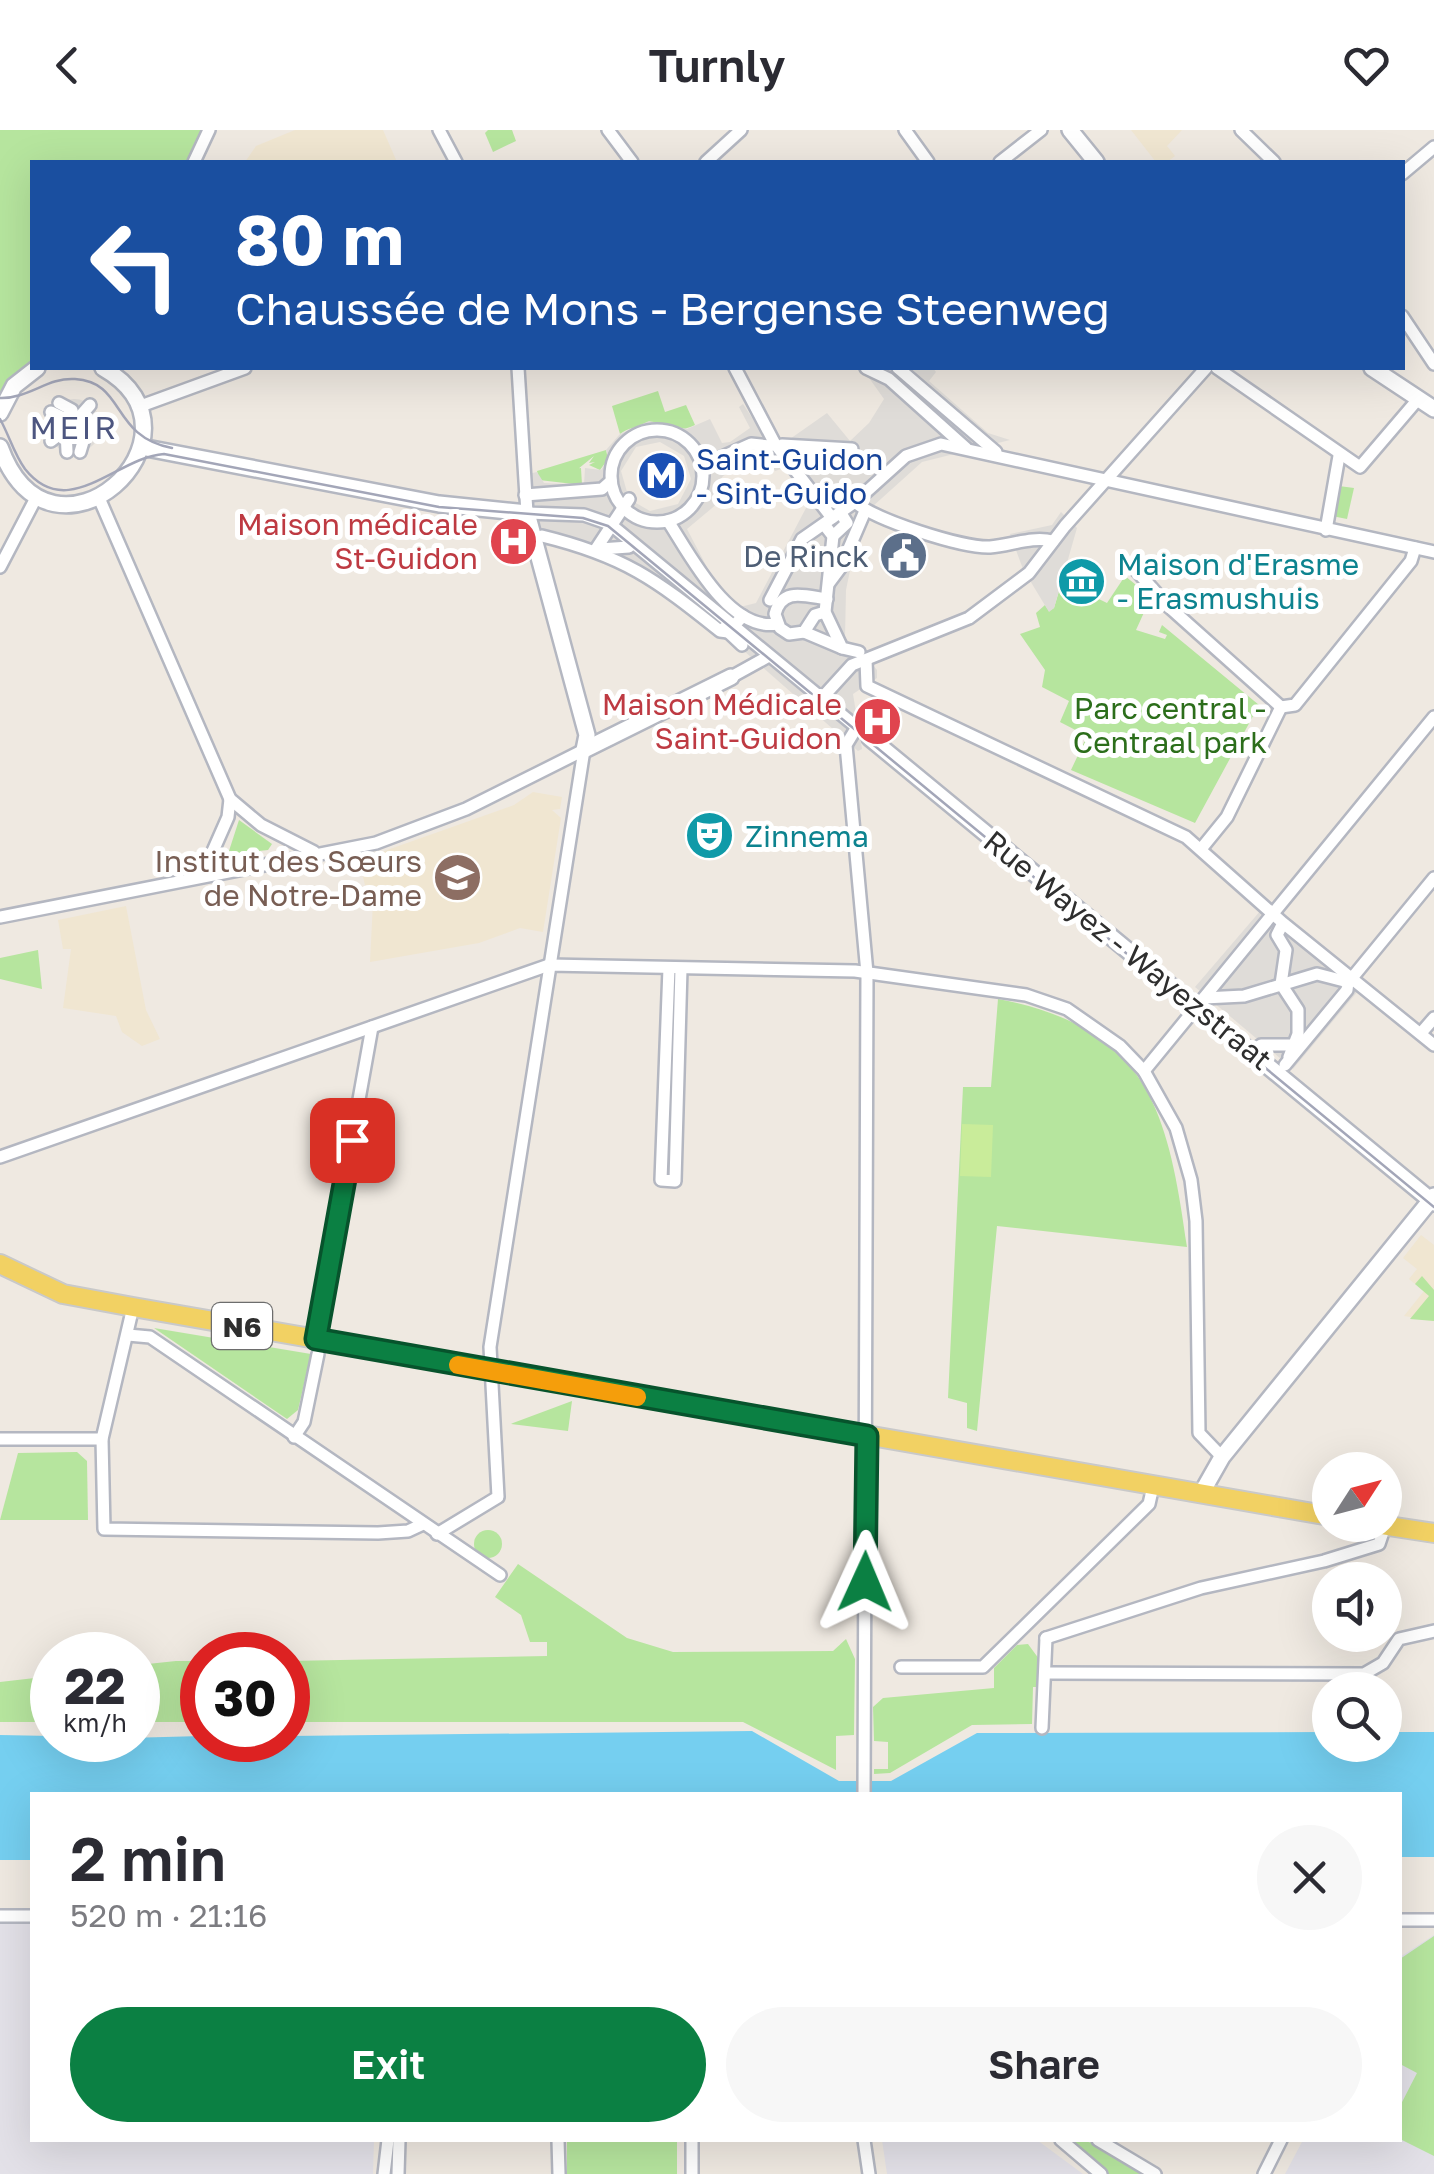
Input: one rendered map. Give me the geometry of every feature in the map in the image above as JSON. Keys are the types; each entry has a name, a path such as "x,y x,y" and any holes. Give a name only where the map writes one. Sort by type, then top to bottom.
{"main road":[{"name":"N6","path":"0,1264 63,1294 317,1346 490,1370 1312,1513"},
{"path":"1402,1528 1434,1533"}],"street":[{"path":"195,160 209,130"},
{"path":"439,130 455,160"},
{"path":"608,130 630,160"},
{"path":"708,160 742,130"},
{"path":"905,130 927,160"},
{"path":"1003,160 1041,130"},
{"path":"1070,130 1094,160"},
{"path":"1240,130 1272,160"},
{"path":"1405,171 1434,146"},
{"path":"1405,320 1434,364"},
{"path":"1,409 18,382 34,370"},
{"path":"1,452 18,480 37,496 63,504 98,498 125,479 140,447 138,407 124,384 106,370"},
{"path":"138,407 240,370"},
{"path":"437,1534 498,1497 490,1370 587,734 527,513 518,370"},
{"path":"736,370 775,444 840,524"},
{"path":"870,370 889,380 966,448"},
{"path":"900,370 1000,455"},
{"path":"822,698 862,656 969,618 1030,574 1054,540 1204,370"},
{"path":"1220,370 1360,467 1419,398"},
{"path":"1375,370 1434,408"},
{"path":"52,441 90,405"},
{"path":"55,408 72,410 74,452"},
{"path":"626,509 648,522 668,521 688,510 698,498 702,466 688,442 672,432 636,434 622,446 613,462 611,480 638,537"},
{"path":"702,466 751,444 854,448"},
{"path":"770,600 802,538 840,524 906,456 922,448 946,445 1434,552"},
{"path":"140,447 439,504 584,515 608,527 735,624"},
{"path":"1326,530 1340,456"},
{"path":"525,496 602,490 611,480"},
{"path":"0,567 37,496"},
{"path":"98,498 230,799 261,825 314,852"},
{"path":"860,506 987,547 1034,539 1054,540"},
{"path":"842,648 826,606 828,584 840,524 860,506"},
{"path":"596,549 608,527 626,509"},
{"path":"668,521 708,598 735,624 742,645"},
{"path":"828,584 840,524"},
{"path":"596,549 629,547 608,527"},
{"path":"542,536 596,549 654,578 720,631 735,624 777,624"},
{"path":"1134,568 1168,606 1282,707 1296,706 1411,561 1414,548"},
{"path":"826,606 785,597 776,608 777,624 789,634 804,632 862,656"},
{"path":"708,598 735,624"},
{"path":"804,632 826,606"},
{"name":"Rue Wayez - Wayezstraat","path":"735,624 856,727 1200,1003 1433,1200"},
{"path":"0,917 376,842 448,816 770,656"},
{"path":"862,656 867,686 1166,825 1201,849 1434,1045"},
{"path":"1201,849 1227,817 1282,707"},
{"path":"1144,1071 1434,717"},
{"path":"856,727 846,745 867,973 864,1792"},
{"path":"202,876 228,817 230,799"},
{"path":"1352,978 1434,878"},
{"path":"1200,1003 1244,996 1282,984 1316,974 1335,975 1348,982 1347,990 1285,1066 1293,1045 1298,1010 1282,984 1286,950 1277,935 1281,926"},
{"path":"0,1157 549,966 867,973 1002,990 1054,1004 1094,1025 1144,1071 1176,1128 1191,1180 1196,1221 1199,1433 1222,1458"},
{"path":"675,968 675,1180 661,1180 675,968"},
{"path":"1421,1033 1434,1018"},
{"path":"294,1437 304,1422 372,1027"},
{"path":"1260,1045 1293,1045"},
{"path":"1201,1494 1222,1458 1433,1200"},
{"path":"133,1308 102,1439 104,1529 378,1533 408,1531 423,1524"},
{"path":"128,1335 150,1338 500,1575"},
{"path":"0,1438 102,1439"},
{"path":"902,1668 982,1667 1149,1504 1153,1486"},
{"path":"1046,1638 1201,1588 1324,1561 1379,1542"},
{"path":"1026,1624 1046,1638"},
{"path":"1046,1673 1364,1674 1383,1664 1400,1639 1434,1631"},
{"path":"1042,1728 1046,1638"},
{"path":"0,1916 30,1916"},
{"path":"1402,1920 1434,1920"},
{"path":"398,2172 399,2142"},
{"path":"558,2142 559,2174"},
{"path":"692,2142 692,2174"},
{"path":"864,2142 869,2174"},
{"path":"1062,2142 1101,2174"},
{"path":"1101,2142 1154,2174"},
{"path":"1264,2174 1280,2142"},
{"path":"388,2146 398,2172"},
{"path":"384,2174 388,2146"}],"shaded area":[{"path":"295,130 383,130 396,160 246,160 256,146"},
{"path":"1131,130 1182,130 1167,146 1175,156 1154,160"},
{"path":"863,370 934,370 929,381 988,433 1010,440 922,462 872,507 855,546 846,590 845,638 862,653 869,651 866,657 877,670 877,678 853,694 862,749 858,751 728,637 725,640 657,587 599,558 551,544 540,549 528,474 537,472 544,483 584,485 585,468 601,470 609,458 606,450 620,434 649,421 687,429 710,419 722,443 730,442 750,428 739,407 743,404 783,465 780,446 827,413 850,441 869,423 884,399","holes":["660,442 684,456 691,479 678,504 650,511 629,499 621,471 636,447","767,457 775,471 784,468 795,482 792,486 805,499 806,508 756,603 740,607 720,592 687,529 724,498 717,485 723,476 757,458"]},
{"path":"74,399 93,407 101,426 93,445 74,453 55,445 47,426 55,407"},
{"path":"1061,512 1077,528 1054,608 1049,612 1023,569 1010,534 1052,525"},
{"name":"Institut des Sœurs de Notre-Dame","path":"533,792 562,797 560,809 552,810 561,818 543,932 520,928 479,943 370,962 373,902 369,902 359,860 514,805"},
{"path":"126,906 146,1010 160,1039 142,1046 122,1032 116,1016 63,1008 71,949 63,949 58,920"},
{"path":"1261,910 1358,991 1293,1069 1195,987"},
{"path":"1421,1235 1434,1245 1434,1321 1404,1316 1424,1291 1409,1279 1417,1269 1403,1258"},
{"path":"0,1921 30,1921 30,2142 374,2142 373,2174 0,2174"},
{"path":"1434,1935 1434,2174 1285,2174 1302,2142 1402,2142 1402,1956"},
{"path":"882,2142 1040,2142 1083,2174 887,2174"}],"green space":[{"path":"0,130 202,130 188,160 30,160 30,366 0,395"},
{"path":"512,130 516,141 493,152 485,133"},
{"path":"658,391 665,412 686,405 695,425 677,429 639,427 620,434 612,406"},
{"path":"606,450 608,459 600,470 589,465 595,462 589,463 594,456 579,468 582,485 539,480 537,471"},
{"path":"1339,486 1354,488 1347,519 1332,516"},
{"name":"Parc central - Centraal park","path":"1125,576 1151,597 1136,630 1165,639 1167,635 1159,632 1162,625 1259,705 1195,823 1071,770 1087,736 1060,722 1069,701 1042,687 1045,670 1020,634 1040,627 1036,613 1045,605 1049,611 1054,608 1062,581 1107,603"},
{"path":"239,820 272,844 268,850 228,854"},
{"path":"38,950 42,989 0,979 0,958"},
{"path":"998,999 1049,1012 1089,1031 1119,1054 1142,1083 1159,1116 1171,1155 1187,1247 997,1226 977,1431 967,1428 967,1403 948,1398 963,1087 991,1087"},
{"path":"962,1124 993,1125 991,1177 960,1176"},
{"path":"1422,1276 1434,1290 1434,1321 1410,1319 1429,1296 1415,1284"},
{"path":"154,1328 311,1354 298,1410 287,1419"},
{"path":"572,1401 568,1431 511,1424 513,1423"},
{"path":"77,1452 87,1461 88,1520 0,1520 18,1453"},
{"path":"488,1530 498,1534 502,1544 498,1554 488,1558 478,1554 474,1544 478,1534"},
{"path":"518,1564 627,1638 673,1652 833,1651 846,1639 855,1659 854,1735 836,1736 836,1770 743,1722 310,1722 310,1661 547,1656 547,1642 530,1642 521,1615 495,1597"},
{"path":"1028,1644 1039,1659 1032,1724 972,1725 890,1773 874,1774 874,1769 888,1769 888,1742 874,1741 873,1707 883,1698 994,1688 994,1668 1017,1645"},
{"path":"180,1661 180,1722 160,1722 160,1663"},
{"path":"30,1679 30,1722 0,1722 0,1682"},
{"path":"1434,1936 1434,2156 1402,2140 1402,2102 1417,2073 1402,2065 1402,1958"},
{"path":"567,2142 677,2142 677,2174 567,2174"},
{"path":"1070,2142 1108,2148 1140,2174 1106,2174"}],"water":[{"path":"752,1731 839,1781 891,1781 977,1733 1312,1732 1312,1762 1402,1762 1402,1732 1434,1732 1434,1857 1402,1857 1402,1792 30,1792 30,1860 0,1860 0,1735 30,1736 30,1762 160,1762 160,1737 180,1737 180,1762 310,1762 310,1736"}],"tram line":[{"path":"0,398 65,379 91,382 103,389 138,433 172,448"},
{"path":"0,419 25,469 41,484 58,490 93,483 128,465 164,454 439,507 583,518 608,526 1434,1207"}],"slow traffic":[{"path":"458,1365 637,1397"}],"place":[{"name":"Saint-Guidon - Sint-Guido","path":"661,476"},
{"name":"Maison médicale St-Guidon","path":"513,541"},
{"name":"De Rinck","path":"904,556"},
{"name":"Maison d'Erasme - Erasmushuis","path":"1082,581"},
{"name":"Maison Médicale Saint-Guidon","path":"877,721"},
{"name":"Zinnema","path":"710,836"},
{"name":"Institut des Sœurs de Notre-Dame","path":"457,878"}],"district":[{"name":"MEIR","path":"74,427"}],"route":[{"path":"352,1140 316,1339 867,1436 865,1582"}]}
